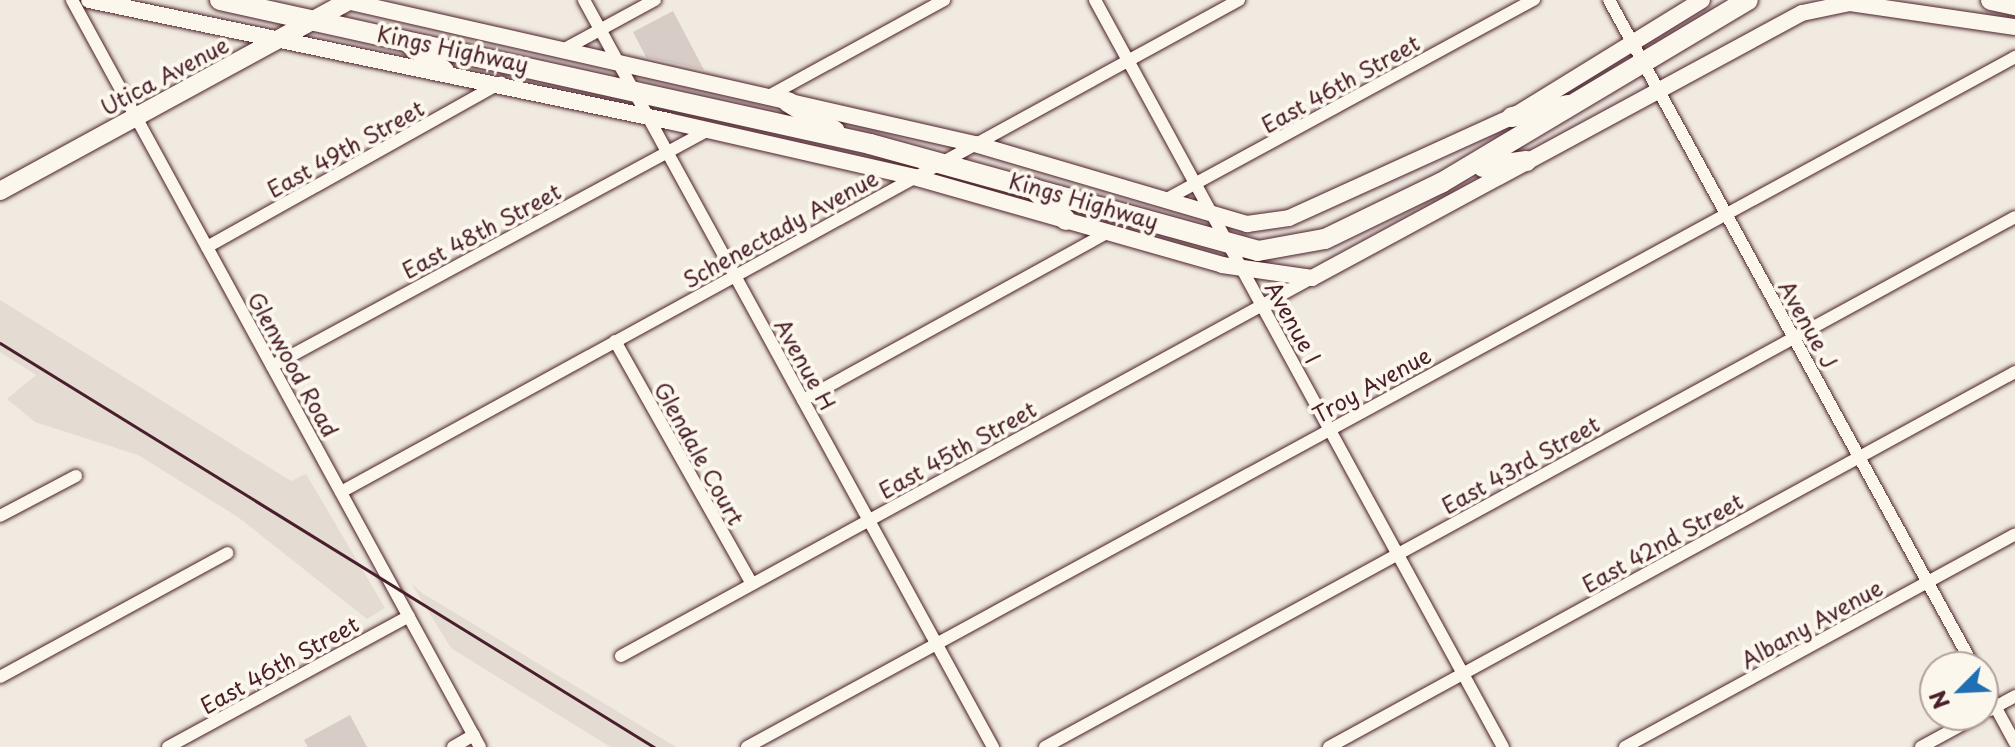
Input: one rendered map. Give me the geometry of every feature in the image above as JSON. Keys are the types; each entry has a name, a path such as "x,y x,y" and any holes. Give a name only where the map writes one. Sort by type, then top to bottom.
{"main road":[{"name":"Kings Highway","path":"222,0 849,139 1030,185 1230,245 1298,247 1467,170 1748,0"},
{"name":"Utica Avenue","path":"0,191 283,38 346,0"},
{"path":"1991,0 2015,5"},
{"path":"404,40 444,71"},
{"path":"788,102 849,139"},
{"path":"1512,117 1583,102"},
{"path":"1467,170 1527,161"},
{"path":"1030,185 1066,220"}],"street":[{"name":"Glenwood Road","path":"72,0 477,741"},
{"name":"Kings Highway","path":"89,0 444,71 648,116 914,177 1243,270 1312,278"},
{"name":"Kings Highway","path":"346,0 975,144 1165,200 1214,218 1247,224 1289,218 1512,117 1702,0"},
{"name":"Avenue H","path":"584,0 993,747"},
{"path":"561,51 655,0"},
{"path":"767,97 944,0"},
{"name":"Avenue I","path":"1095,0 1503,747"},
{"name":"Schenectady Avenue","path":"341,492 1239,0"},
{"name":"East 46th Street","path":"1165,200 1534,0"},
{"name":"Avenue J","path":"1609,0 1965,651"},
{"path":"1312,278 1790,19 1850,3 2015,27"},
{"name":"Troy Avenue","path":"747,747 2015,57"},
{"name":"East 49th Street","path":"207,247 501,83"},
{"name":"East 48th Street","path":"272,366 709,130"},
{"name":"East 43rd Street","path":"1045,747 2015,217"},
{"path":"803,400 1108,232"},
{"name":"East 45th Street","path":"621,656 1312,278"},
{"name":"Glendale Court","path":"615,341 752,584"},
{"name":"East 42nd Street","path":"1329,747 2015,372"},
{"path":"0,516 76,476"},
{"name":"Albany Avenue","path":"1625,747 2015,534"},
{"path":"0,677 227,553"},
{"name":"East 46th Street","path":"168,747 409,616"},
{"path":"1999,714 2015,743"},
{"path":"1921,747 1951,731"},
{"path":"453,747 477,741"}],"shaded area":[{"path":"673,11 704,70 646,57 633,32"},
{"path":"0,300 291,481 306,474 385,608 367,619 238,517 138,455 35,422 7,399 36,375 0,352"},
{"path":"411,583 422,593 676,747 611,747 599,740 451,648"},
{"path":"350,715 367,747 308,747 304,740"}],"railway":[{"path":"0,343 654,747"}]}
